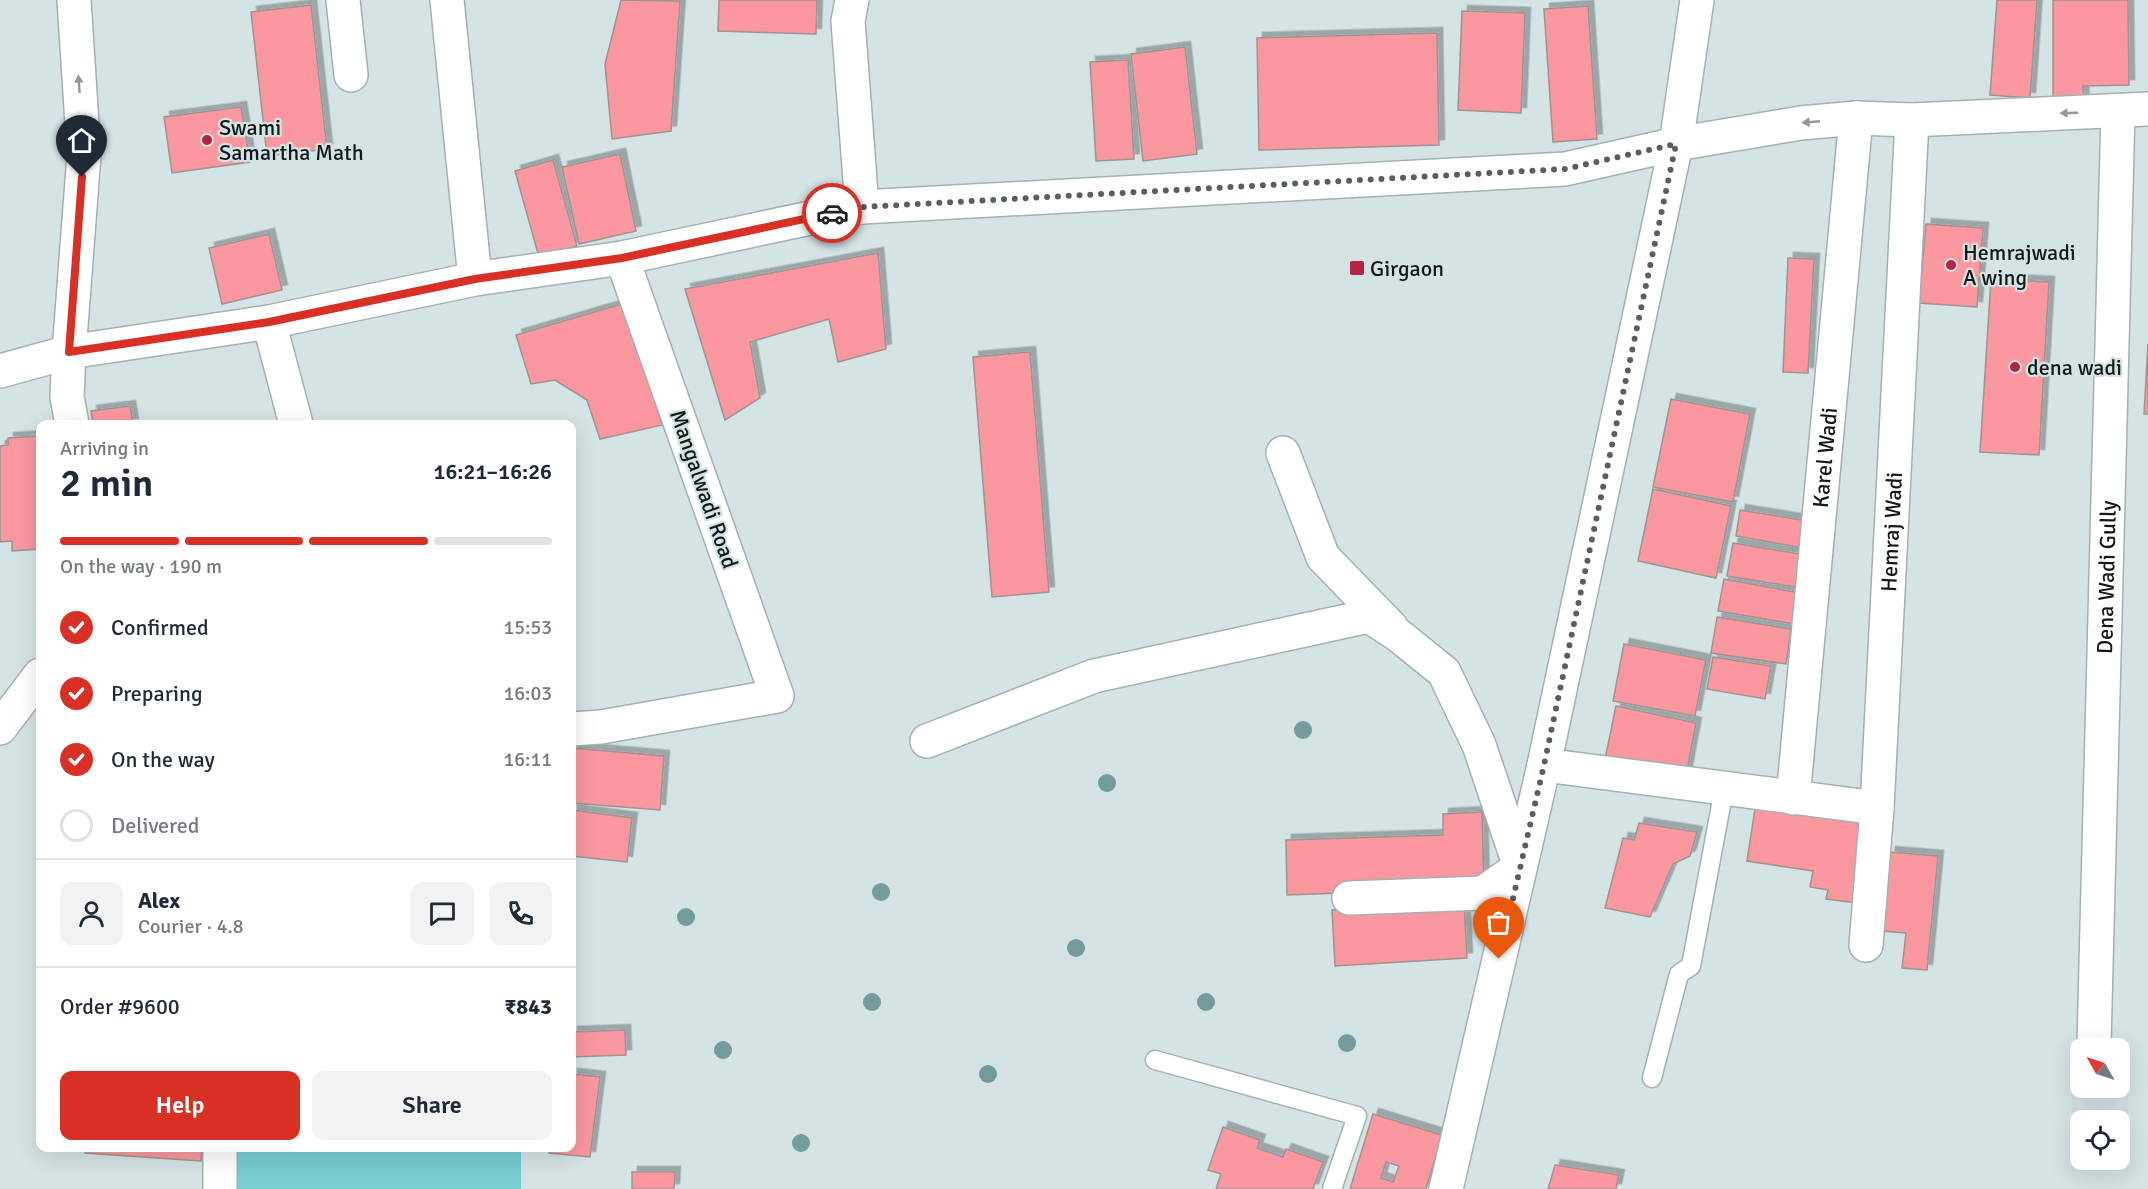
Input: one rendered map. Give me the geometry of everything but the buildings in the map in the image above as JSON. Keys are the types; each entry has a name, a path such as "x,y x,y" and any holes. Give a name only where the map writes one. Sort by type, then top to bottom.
{"street":[{"path":"71,420 67,397 69,352 84,155 74,0"},
{"path":"343,0 351,75"},
{"path":"447,0 475,279"},
{"path":"852,0 848,21 862,207"},
{"path":"1446,1189 1544,765 1676,144 1697,0"},
{"path":"0,371 69,352 269,322 475,279 626,270 862,207 1565,169 1676,144 1801,123 1856,118 1912,120 2133,110"},
{"name":"Dena Wadi Gully","path":"2094,1038 2133,110"},
{"name":"Karel Wadi","path":"1793,798 1856,118"},
{"name":"Hemraj Wadi","path":"1866,945 1877,808 1912,120"},
{"name":"Mangalwadi Road","path":"576,729 601,727 777,696 626,270"},
{"path":"269,322 295,420"},
{"path":"1283,453 1323,557 1398,634 1444,672 1479,745 1520,867"},
{"path":"927,741 1094,676 1369,616 1398,634"},
{"path":"0,728 36,680"},
{"path":"1544,765 1877,808"},
{"path":"1349,898 1483,893 1520,867"},
{"path":"220,1152 220,1189"}],"lane":[{"path":"1652,1077 1679,974 1691,966 1724,789"},
{"path":"1155,1060 1357,1116 1332,1189"}],"shaded area":[{"path":"237,1152 521,1152 521,1189 238,1189"}],"way so far":[{"path":"832,213 862,207 1565,169 1676,144 1544,765 1499,959"}],"place":[{"name":"Swami Samartha Math","path":"207,140"},
{"name":"Hemrajwadi A wing","path":"1951,265"},
{"name":"Girgaon","path":"1357,268"},
{"name":"dena wadi","path":"2015,367"}],"route":[{"path":"82,177 69,352 269,322 475,279 622,258 832,213"}]}
